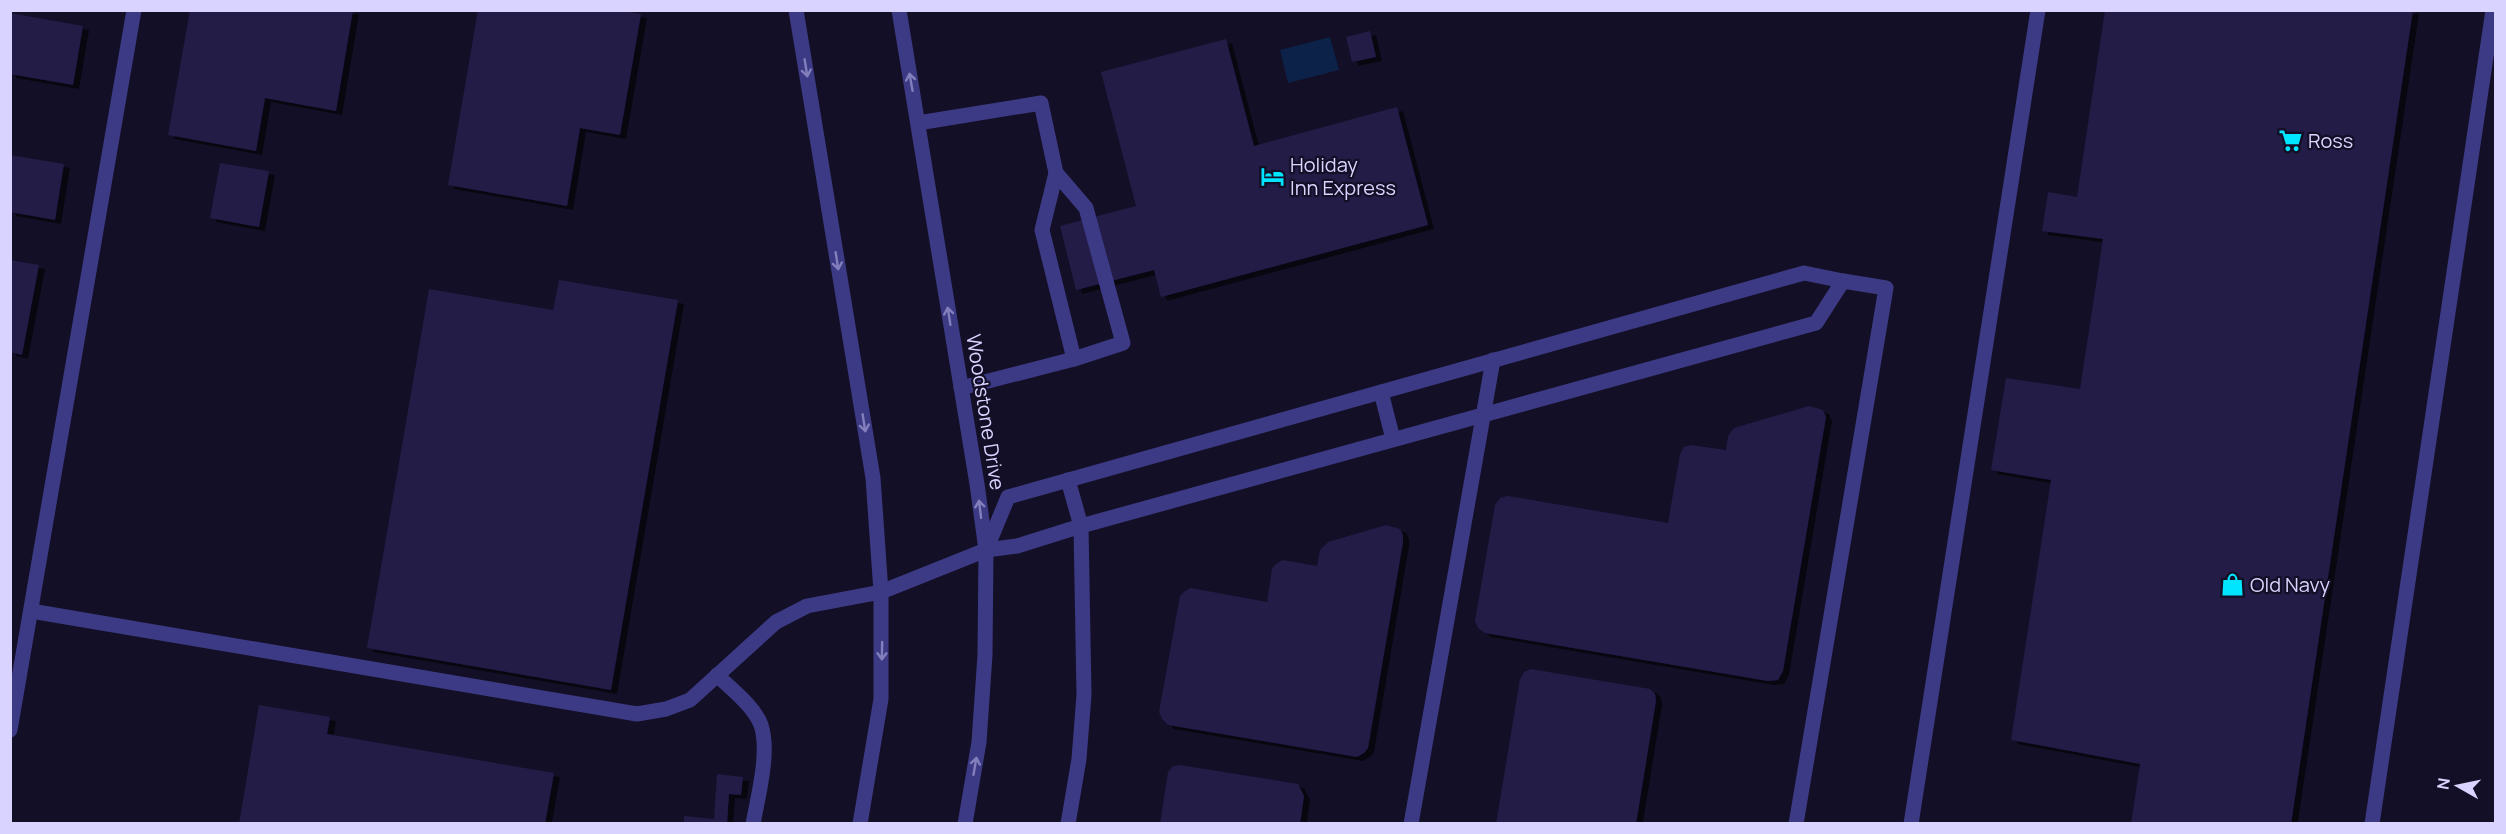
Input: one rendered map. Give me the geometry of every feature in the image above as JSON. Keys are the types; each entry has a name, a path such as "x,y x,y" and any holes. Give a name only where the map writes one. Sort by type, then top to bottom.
{"street":[{"path":"10,730 134,10"},
{"path":"796,10 873,478 881,592 881,699 860,824"},
{"name":"Woodstone Drive","path":"899,10 986,550 985,655 979,742 965,824"},
{"path":"1911,824 2038,10"},
{"path":"2372,824 2493,10"},
{"path":"918,123 1041,103 1056,172 1042,230 1074,359"},
{"path":"961,388 1074,359 1123,343 1086,208 1056,172"},
{"path":"986,550 1008,497 1804,273 1886,288 1796,824"},
{"path":"31,611 637,714 666,709 690,700 776,622 807,606 881,592 986,550 1017,546 1081,526 1816,323 1843,281"},
{"path":"1412,824 1492,360"},
{"path":"1381,392 1394,440"},
{"path":"1068,480 1081,526 1084,695 1079,759 1068,824"},
{"path":"717,675 749,707 761,725 764,763 753,824"}],"water":[{"path":"1330,37 1339,70 1288,83 1280,50"}],"building":[{"path":"190,10 353,10 336,111 265,98 256,151 168,135"},
{"path":"478,10 618,10 641,14 620,135 580,128 567,206 448,185"},
{"path":"2105,10 2413,10 2291,824 2131,824 2140,764 2011,740 2051,480 1991,470 2006,378 2080,389 2103,239 2042,231 2048,192 2077,197"},
{"path":"10,13 83,26 73,85 10,74"},
{"path":"1370,31 1376,57 1352,62 1346,37"},
{"name":"Holiday Inn Express","path":"1226,39 1254,146 1397,107 1428,225 1161,297 1154,270 1076,290 1060,226 1136,206 1101,72"},
{"path":"10,155 64,164 55,220 10,212"},
{"path":"220,163 269,171 259,227 210,218"},
{"path":"10,260 39,265 22,355 10,352"},
{"path":"559,280 678,300 611,690 367,648 429,289 553,310"},
{"path":"1809,406 1823,410 1826,417 1783,671 1778,680 1768,681 1485,633 1478,628 1475,621 1495,505 1500,498 1508,496 1668,523 1680,454 1684,447 1691,445 1726,450 1728,436 1734,428"},
{"path":"1386,525 1400,529 1403,542 1368,748 1364,753 1357,757 1168,725 1162,719 1159,712 1180,596 1185,591 1191,588 1267,602 1272,569 1276,564 1283,560 1317,566 1320,550 1328,542"},
{"path":"1531,669 1650,689 1655,694 1656,701 1636,824 1496,824 1520,679 1524,672"},
{"path":"259,705 330,717 327,734 554,773 545,824 239,824"},
{"path":"1180,765 1298,784 1304,796 1300,824 1160,824 1168,772 1173,766"},
{"path":"717,774 743,777 741,795 729,794 727,824 684,824 684,816 714,819"}],"place":[{"name":"Ross","path":"2290,140"},
{"name":"Holiday Inn Express","path":"1272,176"},
{"name":"Old Navy","path":"2232,584"}]}
